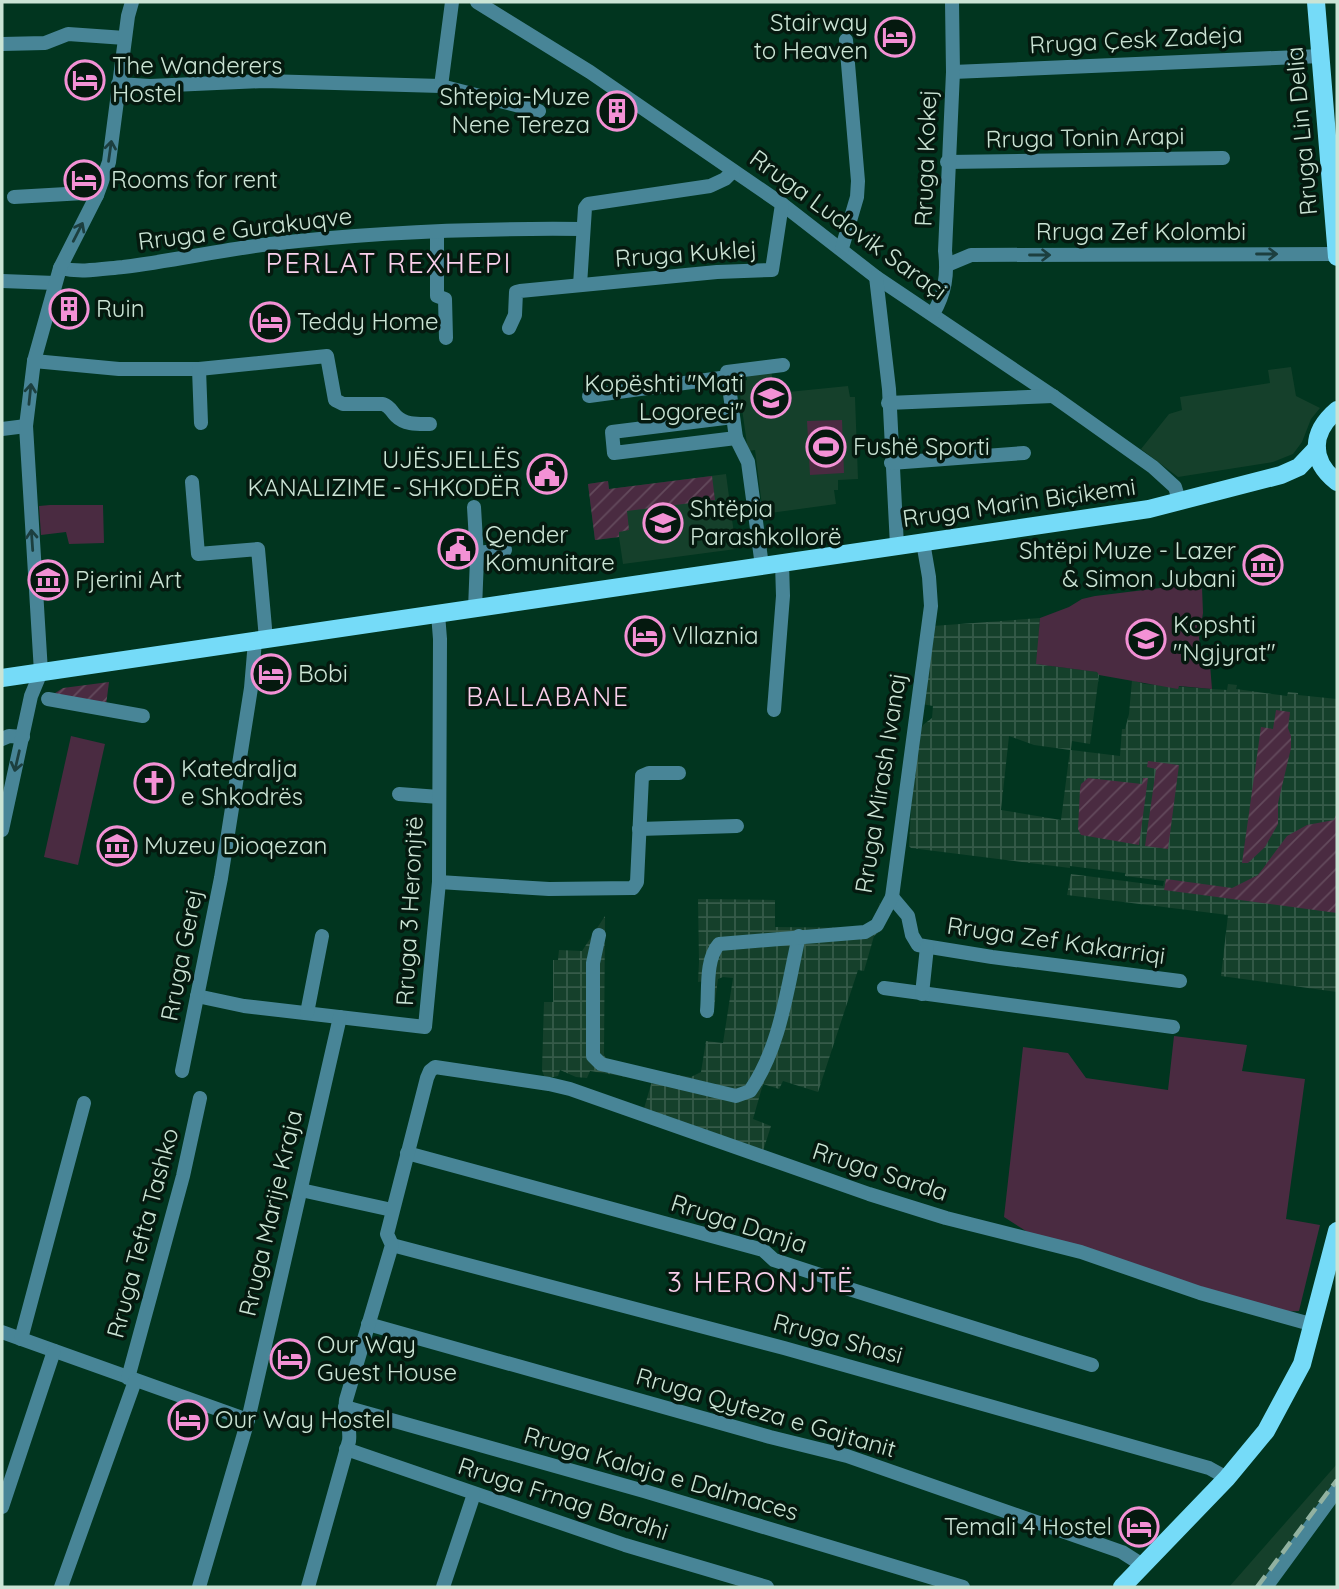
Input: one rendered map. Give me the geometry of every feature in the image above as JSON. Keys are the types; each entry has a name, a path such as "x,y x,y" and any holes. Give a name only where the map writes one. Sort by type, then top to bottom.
{"main road":[{"name":"Rruga Lin Delia","path":"1316,2 1333,156 1337,255"},
{"path":"1335,480 1320,464 1317,449 1318,433 1326,420 1337,410"},
{"name":"Rruga Marin Biçikemi","path":"2,678 1149,509 1280,475 1299,467 1317,449"},
{"name":"Rruga Marin Biçikemi","path":"1280,475 1304,474 1335,480"},
{"path":"1122,1587 1227,1478 1266,1431 1302,1364 1337,1231"}],"street":[{"path":"2,830 31,696 41,672 26,426 34,361 60,268 97,195 109,162 118,84 132,2"},
{"path":"441,86 452,2"},
{"name":"Rruga Ludovik Saraçi","path":"477,2 590,72 782,204 876,277 1054,396 1153,467 1175,487 1179,500"},
{"name":"Rruga Kokej","path":"933,314 943,293 947,265 947,162 953,72 952,2"},
{"path":"2,44 45,43 68,34 125,38"},
{"path":"842,248 858,197 846,40"},
{"name":"Rruga Çesk Zadeja","path":"953,72 1321,56"},
{"path":"118,84 150,86 264,81 441,86 539,111"},
{"name":"Rruga Tonin Arapi","path":"947,162 1223,158"},
{"path":"583,229 585,208 592,202 649,197 710,186 725,179 733,171"},
{"path":"14,197 85,193 97,195"},
{"name":"Rruga Kuklej","path":"509,327 514,314 516,292 717,272 772,270 782,204"},
{"name":"Rruga e Gurakuqve","path":"60,268 79,272 164,262 272,244 514,228 583,229"},
{"name":"Rruga Kuklej","path":"580,285 583,229"},
{"path":"437,233 437,296 445,299 446,338"},
{"name":"Rruga Zef Kolombi","path":"947,265 971,255 1337,255"},
{"path":"876,277 889,390 897,546"},
{"path":"2,281 55,283"},
{"path":"34,361 118,369 199,369 327,356 335,400 343,404 383,404 389,406 401,420 414,424 430,424"},
{"path":"762,566 748,462 736,438 727,372 783,365"},
{"path":"199,369 201,423"},
{"path":"589,396 728,377"},
{"path":"888,403 1054,396"},
{"path":"733,417 612,432 614,453 736,438"},
{"path":"2,429 26,426"},
{"path":"891,463 1024,453"},
{"path":"192,482 198,554 258,549 261,640"},
{"path":"474,507 477,553 475,609"},
{"name":"Rruga Mirash Ivanaj","path":"707,1011 710,962 713,951 719,944 871,930 877,925 892,897 931,606 923,542"},
{"path":"477,553 505,550"},
{"path":"774,710 783,596 782,563"},
{"name":"Rruga 3 Heronjtë","path":"340,1017 425,1027 439,881 438,614"},
{"name":"Rruga Gerej","path":"182,1071 221,878 261,640"},
{"path":"48,699 143,716"},
{"path":"2,739 9,736 23,737"},
{"path":"439,881 538,889 633,888 637,882 642,776 646,773 679,773"},
{"name":"Rruga 3 Heronjtë","path":"399,794 439,797"},
{"path":"639,829 737,826"},
{"name":"Rruga Zef Kakarriqi","path":"892,897 908,916 912,936 918,944 927,947 1180,981"},
{"path":"599,935 593,963 593,1056 601,1064 736,1096 750,1091 768,1059 788,991 799,936"},
{"path":"307,1013 322,936"},
{"name":"Rruga Zef Kakarriqi","path":"922,994 927,947"},
{"path":"884,988 1068,1015 1173,1027"},
{"path":"197,996 244,1006 340,1017"},
{"name":"Rruga Marije Kraja","path":"199,1587 248,1420 340,1017"},
{"name":"Rruga Sarda","path":"407,1153 428,1073 432,1069 549,1084 946,1218 1081,1252 1200,1293 1314,1325"},
{"name":"Rruga Tefta Tashko","path":"61,1587 132,1380 200,1098"},
{"path":"21,1339 84,1103"},
{"path":"309,1587 350,1432 345,1407 392,1245 387,1234 407,1153"},
{"name":"Rruga Danja","path":"407,1153 763,1250 774,1259 823,1276 846,1288 1092,1365"},
{"path":"301,1190 392,1210"},
{"name":"Rruga Shasi","path":"392,1245 942,1391 1209,1468 1227,1478"},
{"name":"Rruga Qyteza e Gajtanit","path":"368,1324 770,1437 847,1456 1122,1552 1144,1566"},
{"path":"2,1332 248,1420"},
{"path":"2,1507 54,1351"},
{"name":"Rruga Kalaja e Dalmaces","path":"345,1407 643,1491 962,1587"},
{"name":"Rruga Frnag Bardhi","path":"346,1449 625,1545 767,1587"},
{"path":"1266,1587 1337,1490"},
{"path":"443,1587 474,1494"}],"shaded area":[{"path":"1291,367 1296,396 1320,408 1311,419 1302,442 1293,454 1273,462 1178,477 1141,449 1169,414 1182,410 1180,397 1270,383 1268,370"},
{"path":"771,370 773,382 782,388 788,387 788,392 848,386 850,397 855,397 858,479 838,480 838,490 834,490 836,504 763,514 755,450 748,451 738,381 747,380 746,373"},
{"name":"Fushë Sporti","path":"842,420 844,473 810,475 807,421"},
{"name":"Shtëpia Parashkollorë","path":"726,474 736,549 623,564 619,537 595,540 588,484 608,481 609,489"},
{"path":"712,476 715,500 627,511 629,530 619,532 619,537 595,540 588,484 608,481 609,489"},
{"path":"103,505 104,543 69,544 66,532 41,535 39,506"},
{"path":"1185,585 1202,587 1203,613 1199,638 1203,664 1210,664 1212,689 1179,686 1178,689 1099,675 1097,672 1036,664 1040,618 1095,596"},
{"path":"1040,618 1037,664 1098,672 1099,675 1090,744 1072,741 1071,750 1120,756 1122,729 1125,729 1129,714 1132,680 1145,684 1227,690 1228,684 1237,685 1236,689 1287,696 1288,692 1337,699 1337,992 1221,976 1228,915 1067,895 1071,874 1163,886 1164,881 1125,876 1125,873 911,848 912,790 921,730 932,718 933,706 922,704 933,626","holes":["1009,736 1034,745 1070,750 1061,820 1001,810"]},
{"path":"109,682 106,705 52,695 63,688"},
{"path":"1276,710 1290,712 1288,728 1291,736 1291,748 1278,803 1278,824 1265,847 1248,863 1242,863 1261,727 1273,729"},
{"path":"71,736 105,744 78,865 44,857"},
{"path":"1148,761 1179,765 1168,849 1145,846 1156,769 1147,767"},
{"path":"1088,778 1142,784 1143,778 1148,778 1139,845 1081,835 1078,829 1080,789 1081,784"},
{"path":"1337,812 1337,913 1164,890 1166,879 1232,888 1258,875 1287,836 1307,825 1334,820"},
{"path":"698,899 775,900 775,927 865,928 874,918 880,903 881,913 888,915 882,930 874,936 864,971 858,970 818,1092 783,1081 779,1089 763,1084 753,1119 771,1126 762,1154 643,1112 652,1081 590,1071 587,1078 576,1077 560,1070 558,1076 545,1079 542,1070 544,1002 553,1002 553,960 558,960 559,950 582,951 605,916 604,1055 607,1060 631,1068 691,1077 701,1072 706,1041 723,1043 733,978 718,979 713,1016 707,1015 705,981 698,982"},
{"path":"1174,1036 1247,1045 1242,1071 1305,1079 1286,1219 1320,1225 1299,1311 1277,1312 1029,1233 1004,1217 1023,1047 1068,1053 1086,1078 1168,1090"},
{"path":"1337,1464 1337,1485 1259,1587 1229,1587"}],"railway":[{"path":"1257,1587 1337,1480"}],"place":[{"name":"Stairway to Heaven","path":"895,37"},
{"name":"The Wanderers Hostel","path":"85,80"},
{"name":"Shtepia-Muze Nene Tereza","path":"617,111"},
{"name":"Rooms for rent","path":"84,180"},
{"name":"Ruin","path":"69,309"},
{"name":"Teddy Home","path":"270,322"},
{"name":"Kopështi \"Mati Logoreci\"","path":"771,398"},
{"name":"Fushë Sporti","path":"826,447"},
{"name":"UJËSJELLËS KANALIZIME - SHKODËR","path":"547,474"},
{"name":"Shtëpia Parashkollorë","path":"663,523"},
{"name":"Qender Komunitare","path":"458,549"},
{"name":"Shtëpi Muze - Lazer & Simon Jubani","path":"1263,565"},
{"name":"Pjerini Art","path":"48,580"},
{"name":"Vllaznia","path":"645,636"},
{"name":"Kopshti \"Ngjyrat\"","path":"1146,639"},
{"name":"Bobi","path":"271,674"},
{"name":"Katedralja e Shkodrës","path":"154,783"},
{"name":"Muzeu Dioqezan","path":"117,846"},
{"name":"Our Way Guest House","path":"290,1359"},
{"name":"Our Way Hostel","path":"188,1420"},
{"name":"Temali 4 Hostel","path":"1139,1527"}],"district":[{"name":"PERLAT REXHEPI","path":"389,263"},
{"name":"BALLABANE","path":"548,697"},
{"name":"3 HERONJTË","path":"761,1282"}]}
